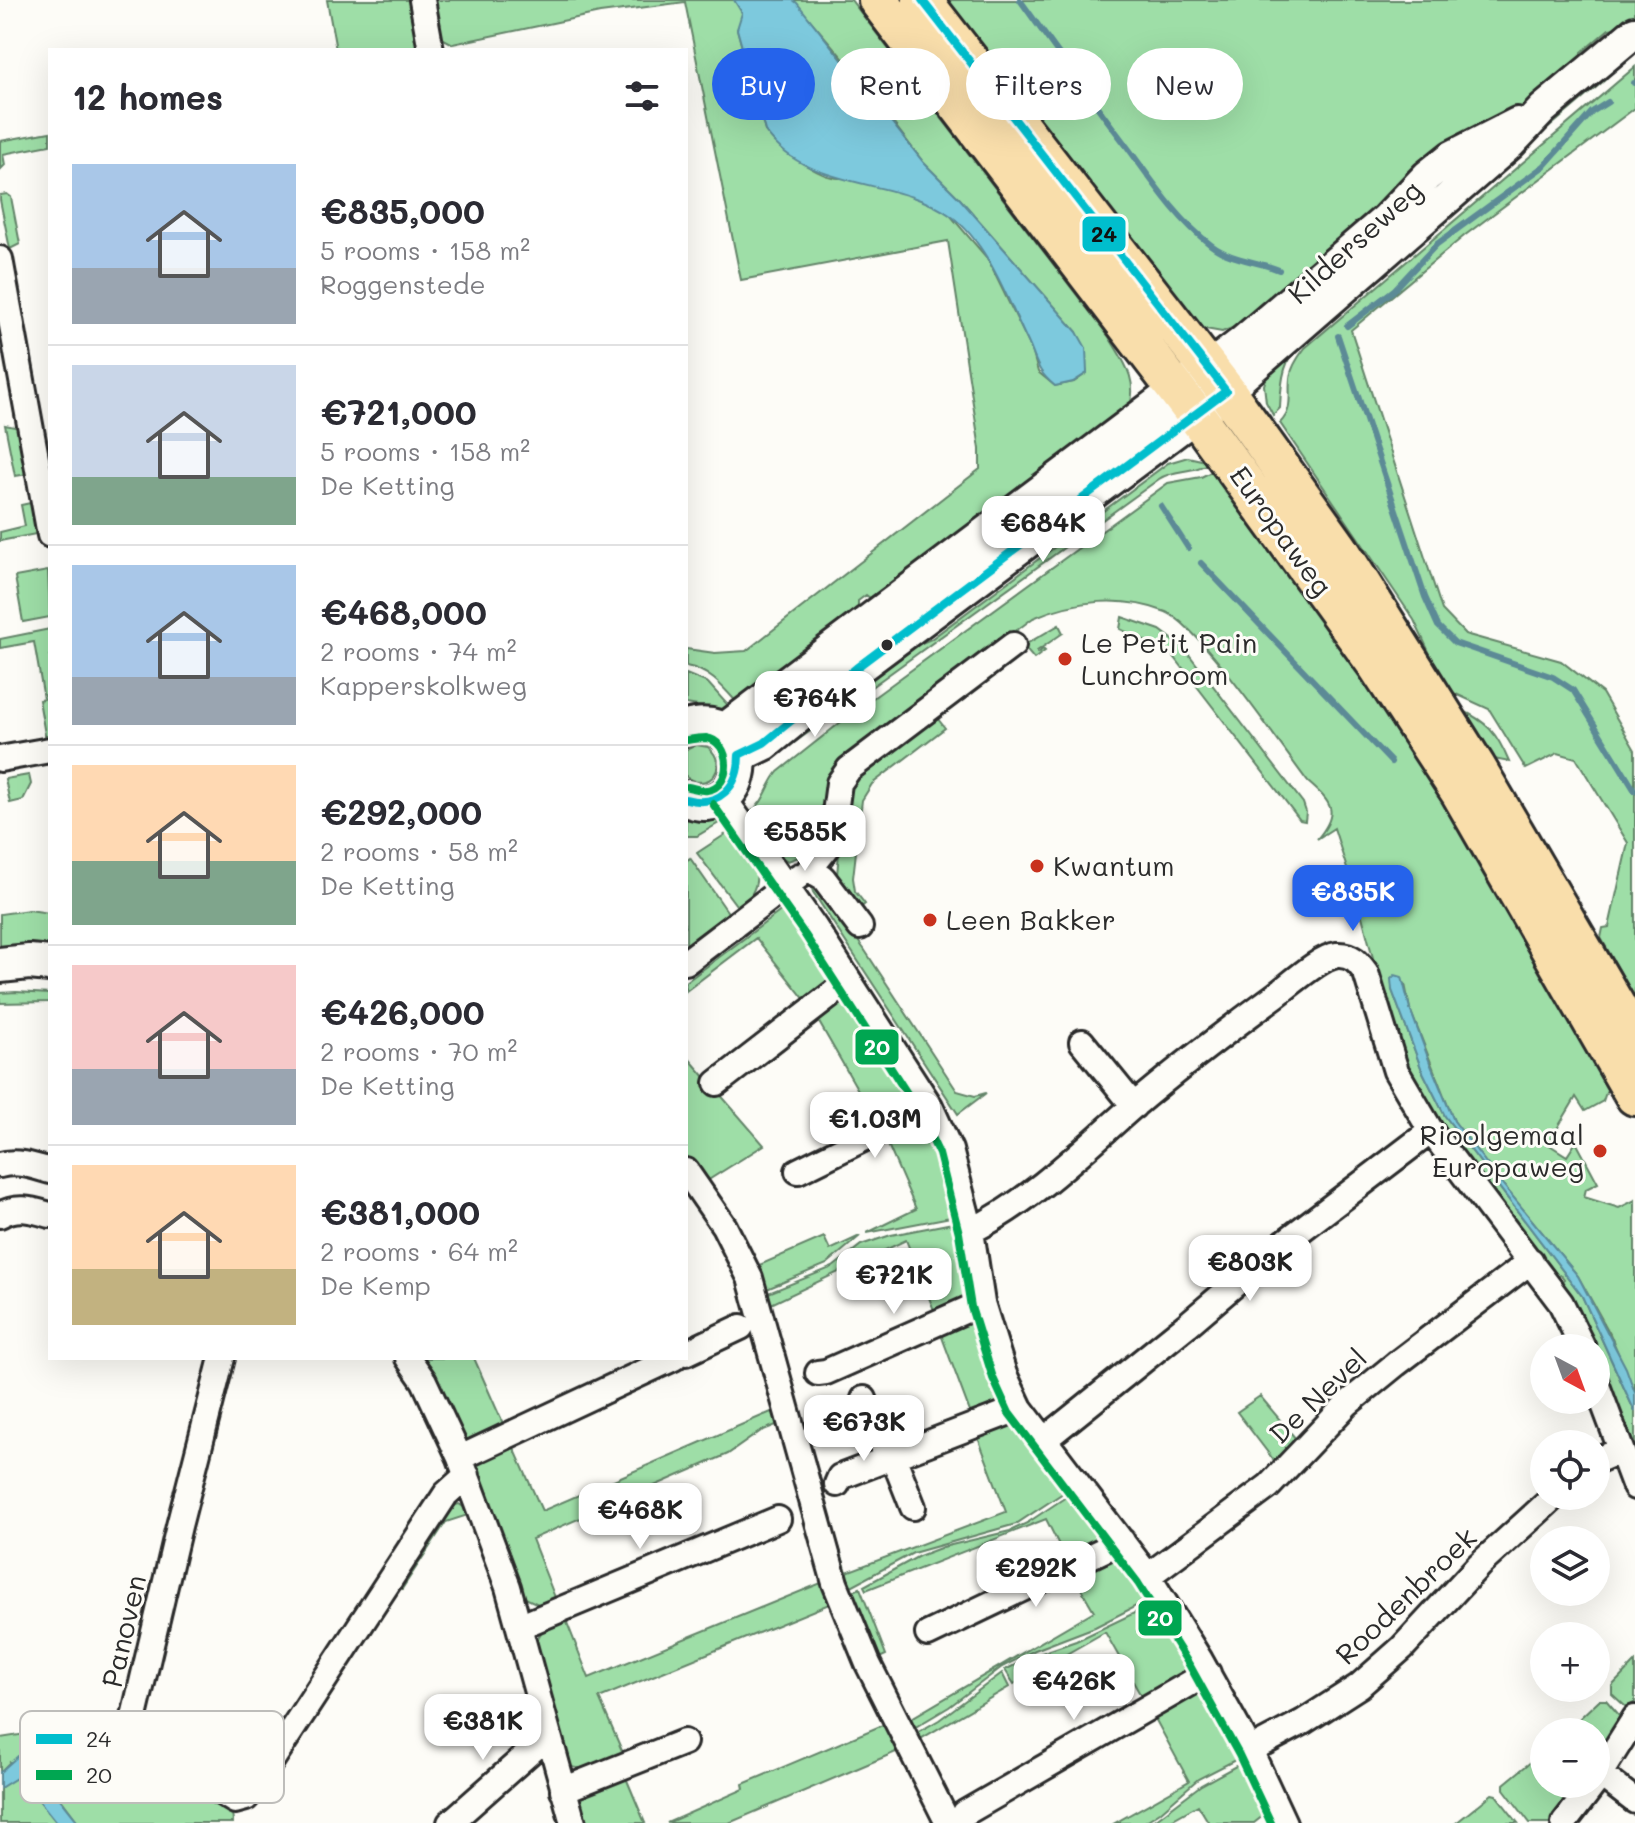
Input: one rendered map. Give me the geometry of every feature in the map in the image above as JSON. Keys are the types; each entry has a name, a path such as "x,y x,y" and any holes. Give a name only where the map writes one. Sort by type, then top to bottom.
{"main road":[{"name":"Europaweg","path":"878,0 1186,402 1334,603 1453,781 1635,1096"},
{"name":"Europaweg","path":"922,0 1217,379 1339,549 1433,697 1635,1039"},
{"name":"Kilderseweg","path":"731,743 764,743 1217,379"},
{"path":"688,727 712,727 731,743 740,767 737,778 723,797 709,802 688,799"},
{"path":"0,965 48,964"}],"street":[{"path":"422,0 431,48"},
{"name":"Kilderseweg","path":"1217,379 1242,342 1385,220 1427,176 1452,156 1543,109 1635,32"},
{"path":"0,259 48,524"},
{"path":"836,895 828,868 839,783 849,769 1013,645"},
{"path":"0,759 48,750"},
{"path":"723,797 785,885 930,1106 950,1150 971,1231 982,1303 1004,1374 1020,1408 1148,1576 1208,1673 1250,1750 1278,1821"},
{"path":"688,960 809,870 831,843"},
{"path":"809,870 823,878 860,927"},
{"path":"971,1231 1020,1201 1210,1044 1322,961 1334,955 1346,955 1358,961 1366,973 1396,1071 1431,1131 1531,1261 1561,1303 1576,1334"},
{"path":"717,1083 849,981"},
{"path":"1082,1042 1134,1106"},
{"path":"798,1171 930,1106"},
{"path":"1044,1440 1281,1245 1431,1131"},
{"path":"0,1165 5,1163 48,1170"},
{"path":"688,1174 730,1237 750,1278 835,1583 868,1664 957,1818 1208,1673"},
{"path":"0,1215 25,1208 48,1214"},
{"name":"De Nevel","path":"1148,1576 1269,1486 1347,1404 1531,1261"},
{"path":"818,1373 982,1303"},
{"path":"688,1352 741,1327"},
{"name":"Panoven","path":"135,1711 221,1360"},
{"path":"409,1360 424,1381 464,1466 521,1626 547,1737 573,1823"},
{"path":"464,1466 670,1360"},
{"path":"864,1399 884,1450 896,1464 913,1507"},
{"path":"837,1484 840,1477 1020,1408"},
{"path":"1608,1414 1635,1487"},
{"path":"1610,1455 1621,1450"},
{"name":"Panoven","path":"284,1743 456,1483 464,1466"},
{"name":"Roodenbroek","path":"1250,1750 1303,1722 1359,1686 1402,1648 1479,1565 1540,1510"},
{"path":"521,1626 778,1519"},
{"path":"928,1634 1122,1541"},
{"path":"1610,1757 1635,1718"},
{"path":"450,1823 547,1737"},
{"path":"563,1790 684,1742"},
{"path":"1610,1789 1635,1801"},
{"path":"1564,1823 1582,1798"}],"green space":[{"path":"327,0 412,0 422,48 336,48"},
{"path":"432,0 766,0 737,29 742,48 712,48 712,120 762,120 765,131 779,145 830,177 856,177 908,166 987,258 1032,350 1038,372 1055,386 1074,382 1087,373 1077,332 960,199 924,163 891,120 943,120 1109,337 1125,363 1131,380 1129,410 884,593 881,590 870,598 866,595 858,601 858,607 739,705 709,676 688,666 688,649 715,653 746,651 980,469 980,449 948,241 741,280 685,2 600,13 453,44 440,37"},
{"path":"793,0 851,0 888,48 834,48"},
{"path":"940,0 1635,0 1635,21 1609,29 1582,52 1581,63 1540,97 1448,154 1242,324 1222,332 1200,328 1035,120 1111,120 1111,48 978,48"},
{"path":"1635,67 1635,108 1464,236 1351,330 1442,610 1465,634 1561,661 1602,693 1635,750 1635,998 1601,938 1603,928 1609,927 1628,843 1576,758 1558,753 1526,769 1489,709 1447,690 1414,620 1280,423 1289,407 1292,370 1305,348"},
{"path":"1598,76 1606,79 1304,336 1288,361 1280,408 1273,415 1266,402 1264,385 1271,363"},
{"path":"48,132 48,145 3,154 5,165 0,170 0,141"},
{"path":"0,195 11,197 20,244 10,249 0,200"},
{"path":"5,425 20,428 28,474 15,476"},
{"path":"1188,457 1210,462 1159,479 787,748 771,729 895,654 931,639 1168,463"},
{"path":"1217,469 1363,664 1611,1078 1603,1101 1585,1111 1576,1097 1548,1144 1567,1156 1576,1142 1598,1183 1586,1189 1584,1197 1619,1208 1635,1200 1635,1393 1610,1334 1578,1276 1454,1121 1410,1009 1405,984 1392,990 1422,1070 1445,1116 1582,1296 1599,1334 1588,1334 1560,1283 1564,1279 1561,1275 1557,1277 1433,1121 1410,1080 1334,828 1317,839 1331,815 1327,802 1308,782 1219,663 1181,622 1166,612 1133,603 1099,602 1065,607 1033,618 829,773 823,804 824,831 817,847 807,854 788,861 771,852 751,812 760,804 778,772 851,714 1168,483 1201,477"},
{"path":"35,502 41,533 0,541 0,532 25,526 21,505"},
{"path":"48,571 48,617 23,622 15,577"},
{"path":"1122,617 1160,630 1184,648 1303,803 1305,821 1300,820 1172,654 1120,629"},
{"path":"1059,625 1063,633 1037,651 1045,651 1034,659 1023,646"},
{"path":"48,629 48,740 39,700 44,699 34,642 0,648 0,639"},
{"path":"688,675 708,683 734,712 688,704"},
{"path":"1459,709 1490,729 1509,762 1484,757"},
{"path":"934,714 945,728 872,784 862,800 853,878 855,891 865,904 860,908 840,884 837,875 845,788 848,782"},
{"path":"696,745 708,747 714,754 717,769 709,780 703,782 688,778 688,749"},
{"path":"29,775 31,784 23,800 10,803 5,779"},
{"path":"688,812 709,816 719,823 697,836 688,836"},
{"path":"729,832 755,869 755,888 739,909 697,853"},
{"path":"690,858 729,914 688,947"},
{"path":"815,883 864,949 957,1091 975,1096 986,1093 958,1114 813,892 811,885"},
{"path":"29,910 48,913 48,953 0,953 0,914"},
{"path":"782,910 791,911 831,970 829,982 806,1001 756,938 688,989 688,980"},
{"path":"0,993 48,994 48,1002 0,1003"},
{"path":"843,1000 849,1001 914,1099 913,1106 878,1125 816,1017"},
{"path":"688,1057 764,1145 707,1181 737,1224 752,1254 746,1257 688,1162"},
{"path":"917,1124 934,1132 956,1216 867,1233 916,1209 885,1138"},
{"path":"958,1222 969,1290 965,1299 936,1315 906,1240 767,1306 761,1296 833,1267 861,1245 891,1235"},
{"path":"860,1236 827,1264 762,1291 757,1266 824,1237 830,1250"},
{"path":"963,1317 976,1319 1006,1399 1002,1406 973,1420 939,1329"},
{"path":"1610,1357 1635,1412 1635,1462 1610,1387"},
{"path":"417,1360 475,1360 505,1428 473,1443 458,1438"},
{"path":"1260,1396 1296,1439 1275,1462 1237,1412"},
{"path":"778,1409 784,1422 761,1431 728,1454 532,1539 556,1600 540,1605 521,1596 474,1471 480,1459 512,1443 542,1511"},
{"path":"1015,1423 1021,1425 1069,1489 1016,1524 913,1553 844,1590 822,1494 847,1572 1006,1512 977,1435"},
{"path":"1072,1493 1103,1532 1101,1542 1067,1561 1046,1519 866,1590 864,1586 919,1556 1010,1531"},
{"path":"459,1504 468,1515 446,1522 402,1589 395,1585 452,1506"},
{"path":"1119,1556 1152,1598 1095,1627 1035,1650 1002,1667 949,1707 907,1732 846,1595 860,1588 886,1655 877,1659 908,1720 1094,1611 1073,1575"},
{"path":"826,1581 846,1629 841,1631 829,1604 599,1698 623,1753 587,1767 565,1764 533,1646 547,1623 564,1615 589,1678"},
{"path":"1155,1603 1191,1669 1144,1701 1105,1632 1014,1684 1005,1670 1076,1641"},
{"path":"1635,1662 1635,1702 1627,1708 1612,1694 1612,1686"},
{"path":"1002,1673 1009,1687 919,1740 955,1810 948,1813 910,1737 939,1720"},
{"path":"1198,1687 1206,1690 1243,1756 1198,1779 1143,1823 1115,1823 1189,1781 1152,1713"},
{"path":"1597,1702 1608,1702 1620,1716 1620,1724 1610,1739 1610,1718 1580,1718"},
{"path":"885,1724 903,1749 729,1823 667,1823 744,1789 743,1784"},
{"path":"20,1735 20,1766 10,1762 0,1772 0,1738"},
{"path":"1245,1761 1267,1809 1254,1823 1209,1823 1198,1805 1166,1823 1151,1823 1201,1785"},
{"path":"1530,1763 1530,1798 1569,1798 1551,1823 1530,1823 1504,1789 1504,1784"},
{"path":"624,1773 645,1823 580,1823 577,1803 583,1792"},
{"path":"20,1774 20,1803 41,1803 57,1823 0,1823 0,1788"},
{"path":"1492,1794 1518,1823 1456,1823"},
{"path":"64,1803 223,1803 232,1810 233,1823 79,1823"}],"water":[{"path":"734,0 793,0 797,3 833,48 831,120 890,120 924,163 960,199 1077,332 1086,348 1087,373 1073,382 1055,386 1044,375 986,257 976,241 951,216 929,203 904,194 828,174 783,151 765,131 762,120 815,120 815,48 742,48 737,29 742,13"},
{"path":"1395,975 1402,977 1410,1009 1454,1121 1578,1276 1608,1334 1599,1334 1582,1296 1445,1116 1422,1070 1392,990 1391,979"},
{"path":"1610,1337 1635,1393 1635,1412 1610,1357"},
{"path":"20,1756 20,1776 0,1788 0,1772"},
{"path":"41,1803 63,1803 79,1823 57,1823"}],"waterway":[{"path":"1020,0 1156,187 1187,224 1219,250 1279,270"},
{"path":"1347,326 1394,290 1437,244 1544,166 1592,112 1608,102"},
{"path":"1338,336 1425,597 1438,626 1455,643 1553,677 1573,690 1635,791"},
{"path":"1161,506 1188,548"},
{"path":"1201,563 1391,762"}],"transit line":[{"name":"24","path":"688,799 708,800 725,792 735,777 739,755 764,743 856,668 1226,391 922,0"},
{"name":"20","path":"688,740 706,738 715,741 725,755 726,764 725,773 715,787 705,790 688,787"},
{"name":"20","path":"713,804 805,935 919,1112 939,1154 959,1233 971,1307 993,1378 1009,1413 1138,1583 1190,1666 1239,1755 1271,1823"}],"place":[{"name":"Le Petit Pain Lunchroom","path":"1065,659"},
{"name":"Kwantum","path":"1037,866"},
{"name":"Leen Bakker","path":"930,920"},
{"name":"Rioolgemaal Europaweg","path":"1600,1151"}]}
